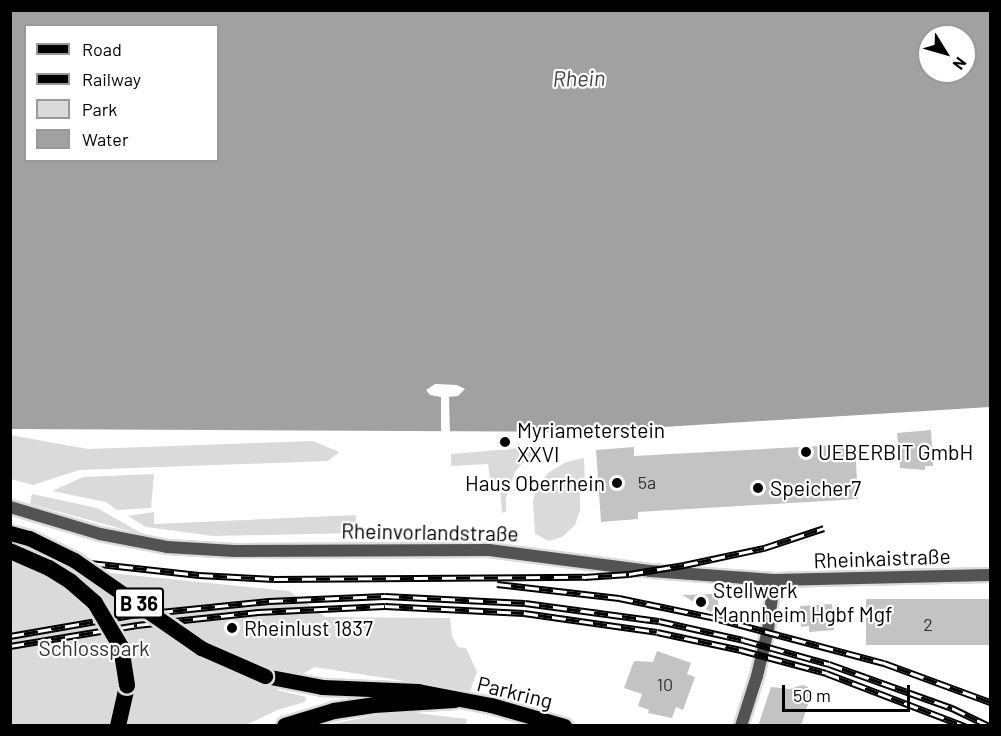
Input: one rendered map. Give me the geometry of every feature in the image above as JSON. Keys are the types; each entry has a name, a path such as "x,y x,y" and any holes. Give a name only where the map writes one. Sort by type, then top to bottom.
{"highway":[{"name":"B 36","path":"10,551 56,573 94,603 121,647 127,686 118,726"},
{"path":"285,726 334,711 374,705 462,701"}],"main road":[{"name":"B 36","path":"10,533 29,538 74,560 201,648 265,676 322,687 418,691 462,701"},
{"name":"Parkring","path":"462,701 491,705 564,726"}],"street":[{"name":"Rheinvorlandstraße","path":"10,507 100,534 167,547 234,551 412,548 489,550 650,571 774,580"},
{"name":"Rheinkaistraße","path":"774,580 990,574"},
{"path":"741,726 760,665 774,580"}],"green space":[{"path":"10,435 88,449 313,441 339,452 328,461 79,470 33,485 11,479"},
{"path":"544,446 544,451 525,460 515,472 506,498 506,511 502,513 500,488 490,478 488,464 451,466 451,454"},
{"path":"584,458 585,486 580,487 580,510 575,525 562,537 549,541 535,534 533,502 537,486 548,473 566,462"},
{"path":"154,474 151,508 117,510 106,502 52,491 83,477"},
{"path":"32,494 97,508 145,535 30,504"},
{"path":"154,512 154,524 356,515 355,533 213,536 146,527 128,516"},
{"name":"Schlosspark","path":"11,563 289,591 326,617 450,618 452,636 458,647 466,648 477,672 470,691 314,667 277,690 306,697 305,702 277,710 246,725 11,725"},
{"path":"399,711 467,719 466,726 321,726"}],"water":[{"name":"Rhein","path":"11,11 990,11 990,407 582,432 11,429"}],"pier":[{"path":"435,384 457,385 465,389 458,396 449,397 450,434 441,434 441,397 430,395 426,390"}],"building":[{"path":"931,430 933,466 925,466 925,470 900,468 897,433"},
{"name":"Speicher7","path":"855,444 858,499 638,512 638,519 601,522 596,450 634,447 634,456"},
{"name":"Stellwerk Mannheim Hgbf Mgf","path":"712,594 718,597 718,605 711,612 682,595"},
{"path":"866,599 990,599 990,645 866,645"},
{"path":"832,604 834,630 809,632 809,626 801,627 800,606"},
{"path":"657,651 691,663 687,674 695,677 683,710 676,707 672,718 648,713 649,710 638,706 642,694 624,688 634,661 653,662"},
{"path":"802,685 808,687 811,695 801,726 758,726 771,687 790,689"}],"railway":[{"path":"10,559 63,560 199,575 274,579 584,577 629,574 684,565 764,548 824,528"},
{"path":"497,584 619,598 711,617 884,663 990,702"},
{"path":"10,636 131,615 269,601 385,596 525,603 659,621 743,640 829,664 952,708 989,726"},
{"path":"10,646 137,625 258,612 385,606 524,613 657,632 741,650 826,673 965,726"}],"place":[{"name":"Myriameterstein XXVI","path":"505,442"},
{"name":"UEBERBIT GmbH","path":"806,452"},
{"name":"Haus Oberrhein","path":"617,483"},
{"name":"Speicher7","path":"758,488"},
{"name":"Stellwerk Mannheim Hgbf Mgf","path":"701,602"},
{"name":"Rheinlust 1837","path":"232,628"}]}
